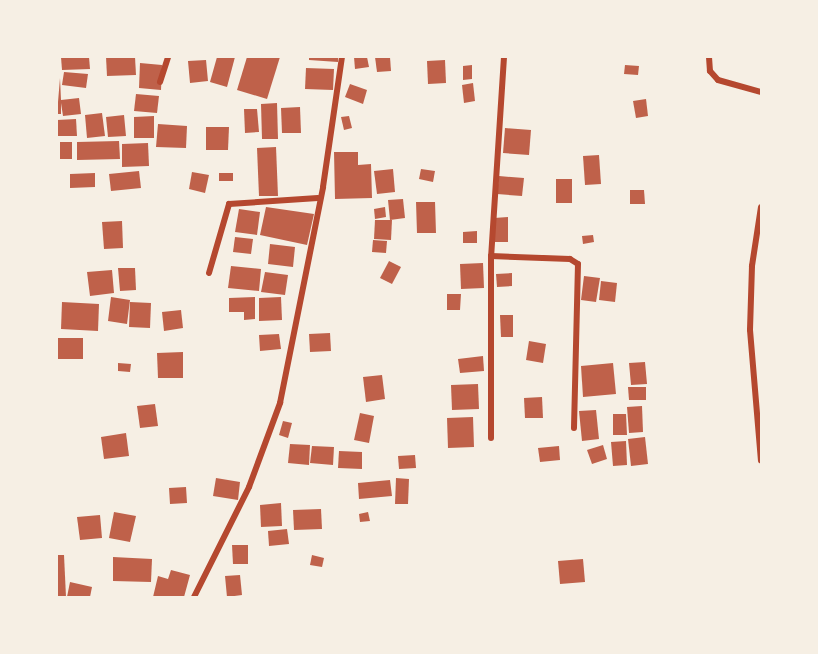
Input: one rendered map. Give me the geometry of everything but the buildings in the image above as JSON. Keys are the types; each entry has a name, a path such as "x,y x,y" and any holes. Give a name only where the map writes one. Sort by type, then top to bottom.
{"street":[{"path":"160,82 168,57"},
{"path":"194,597 249,487 280,403 342,57"},
{"path":"491,438 491,256 504,57"},
{"path":"709,57 710,71 718,80 761,92"},
{"path":"209,273 229,204 318,198"},
{"path":"761,207 752,266 750,330 761,461"},
{"path":"491,256 570,259 578,264 574,428"}]}
